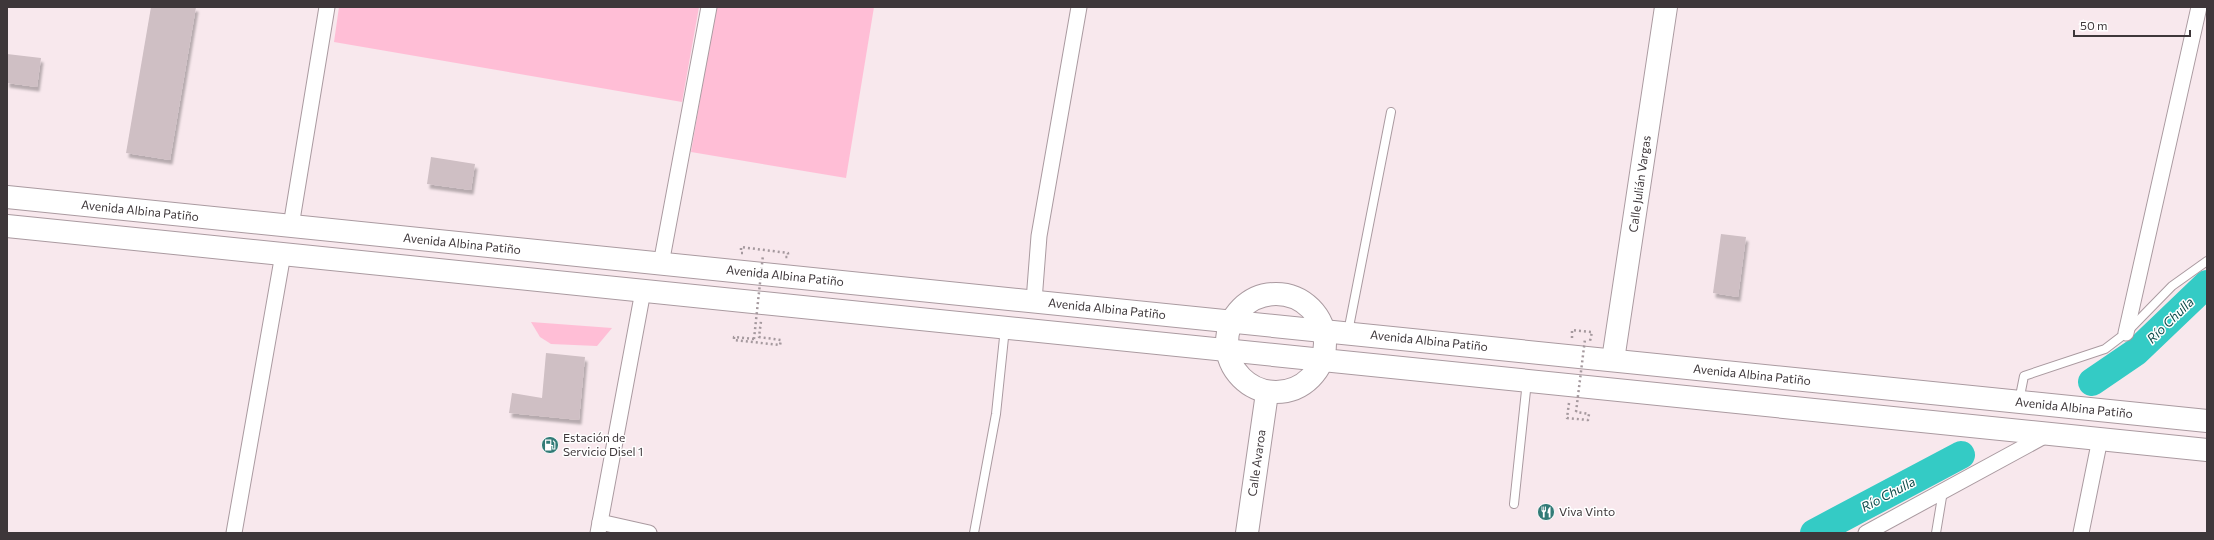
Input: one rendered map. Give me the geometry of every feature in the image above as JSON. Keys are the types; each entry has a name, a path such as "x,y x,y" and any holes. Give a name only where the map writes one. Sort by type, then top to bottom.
{"main road":[{"name":"Calle Julián Vargas","path":"1613,360 1666,7"},
{"name":"Avenida Albina Patiño","path":"7,197 2207,421"},
{"path":"7,226 2207,450"},
{"path":"1272,293 1288,295 1303,302 1315,314 1324,331 1325,345 1322,360 1316,373 1307,382 1295,389 1281,393 1268,393 1253,387 1240,378 1231,365 1228,350 1228,333 1232,321 1236,312 1242,305 1256,296 1272,293"},
{"name":"Calle Avaroa","path":"1247,533 1268,393"}],"street":[{"path":"291,226 327,7"},
{"path":"661,264 709,7"},
{"path":"1034,301 1039,236 1079,7"},
{"path":"2126,334 2199,7 2207,9"},
{"path":"234,533 283,254"},
{"path":"643,291 599,528 649,533"},
{"path":"1866,533 2048,434"},
{"path":"2081,533 2100,439"}],"lane":[{"path":"1348,333 1391,112"},
{"path":"2019,402 2024,376 2106,349 2126,334 2172,286 2207,261"},
{"path":"974,533 996,414 1006,328"},
{"path":"1514,504 1527,380"},
{"path":"1936,533 1944,490"}],"path":[{"path":"748,253 741,253 741,248 788,253 788,257 769,255"},
{"path":"756,254 763,255 754,339 734,337 734,340 780,345 781,340 759,337"},
{"path":"1567,418 1588,420 1589,414 1576,412 1585,339 1571,338 1572,330 1592,332"}],"shaded area":[{"path":"339,7 699,7 682,102 334,42"},
{"path":"716,7 874,7 846,178 691,152"},
{"path":"531,322 612,328 597,346 551,344 540,337"}],"building":[{"path":"151,7 196,7 170,160 126,153"},
{"path":"7,54 41,58 37,87 7,83"},
{"path":"431,157 475,164 471,190 427,184"},
{"path":"1721,234 1746,237 1738,297 1713,293"},
{"path":"546,353 585,357 579,420 509,413 512,393 542,398"}],"waterway":[{"name":"Río Chulla","path":"2092,382 2136,352 2207,284"},
{"name":"Río Chulla","path":"1814,533 1961,455"}],"place":[{"name":"Estación de Servicio Disel 1","path":"550,445"},
{"name":"Viva Vinto","path":"1546,512"}]}
